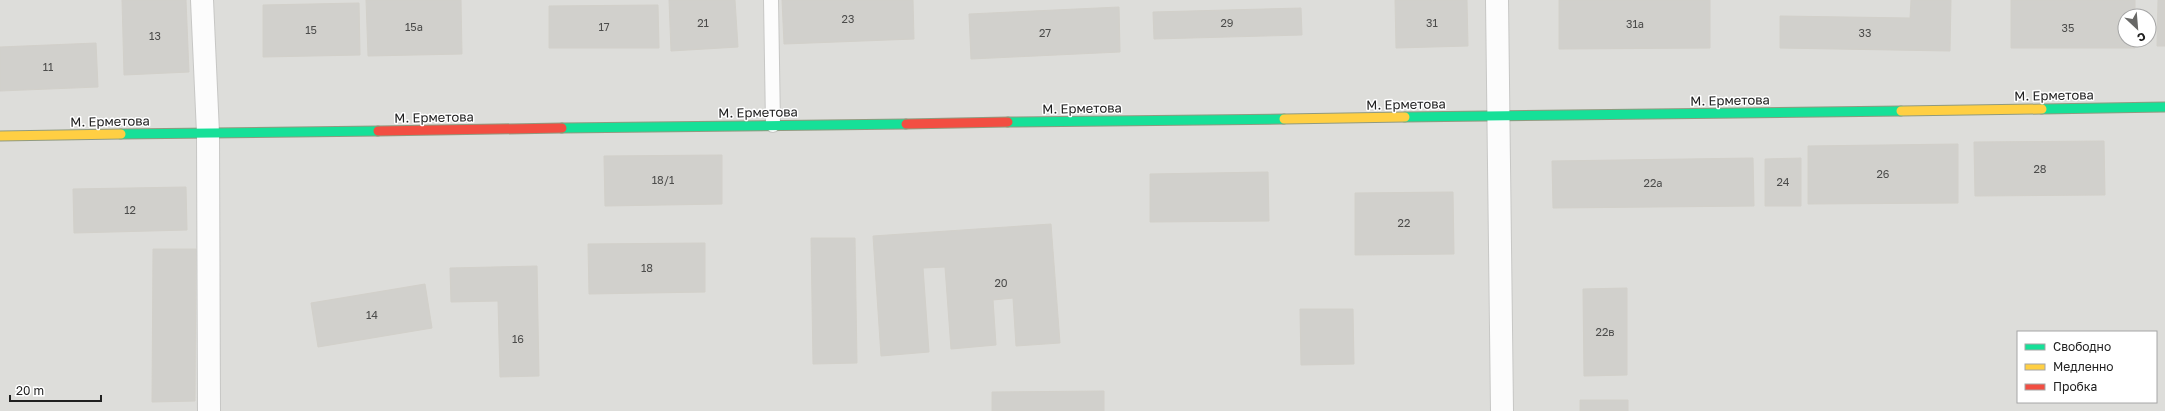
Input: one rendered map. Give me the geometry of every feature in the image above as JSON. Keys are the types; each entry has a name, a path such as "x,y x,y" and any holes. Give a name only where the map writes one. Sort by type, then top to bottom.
{"street":[{"path":"202,0 208,133 209,411"},
{"path":"1497,0 1500,116 1502,411"},
{"name":"М. Ерметова","path":"0,136 2165,107"}],"lane":[{"path":"771,0 773,125"}],"shaded area":[{"path":"0,0 2165,0 2165,411 0,411"}],"building":[{"path":"122,0 186,0 189,72 124,75"},
{"path":"366,0 461,0 462,54 368,56"},
{"path":"669,0 735,0 738,47 671,51"},
{"path":"782,0 913,0 914,39 784,44"},
{"path":"1395,0 1467,0 1468,46 1396,48"},
{"path":"1559,0 1710,0 1710,48 1559,49"},
{"path":"1911,0 1951,0 1950,51 1780,48 1780,16 1910,18"},
{"path":"2011,0 2135,0 2135,8 2117,8 2117,48 2011,48"},
{"path":"2158,0 2165,0 2165,46 2157,46"},
{"path":"359,3 360,55 263,57 263,5"},
{"path":"658,5 659,48 549,48 549,6"},
{"path":"1119,7 1120,52 971,59 969,14"},
{"path":"1301,8 1302,35 1154,39 1153,12"},
{"path":"96,43 98,87 0,91 0,47"},
{"path":"2104,141 2105,195 1975,196 1974,142"},
{"path":"1958,144 1958,203 1808,204 1808,146"},
{"path":"722,155 722,204 605,206 604,156"},
{"path":"1753,158 1754,206 1553,208 1552,161"},
{"path":"1801,158 1801,206 1765,206 1765,159"},
{"path":"1268,172 1269,221 1150,222 1150,174"},
{"path":"186,187 187,230 74,233 73,189"},
{"path":"1453,192 1454,254 1355,255 1355,193"},
{"path":"1051,224 1060,343 1016,346 1013,298 993,300 996,345 951,349 945,267 923,268 929,352 881,356 873,236"},
{"path":"811,238 855,238 857,363 813,364"},
{"path":"705,243 705,292 589,294 588,244"},
{"path":"153,249 196,249 195,401 152,402"},
{"path":"537,266 539,376 500,377 498,301 451,302 450,268"},
{"path":"425,284 432,328 318,347 311,303"},
{"path":"1627,288 1627,375 1584,376 1583,289"},
{"path":"1300,309 1353,309 1354,364 1301,365"},
{"path":"1104,391 1104,411 992,411 992,392"},
{"path":"1580,400 1628,400 1628,411 1580,411"}],"traffic: fast":[{"path":"2042,109 2165,107"},
{"path":"1405,117 1901,111"},
{"path":"1008,122 1284,119"},
{"path":"562,128 906,124"},
{"path":"121,134 378,131"}],"traffic: slow":[{"path":"1901,111 2042,109"},
{"path":"1284,119 1405,117"},
{"path":"0,136 121,134"}],"traffic: jam":[{"path":"906,124 1008,122"},
{"path":"378,131 562,128"}]}
